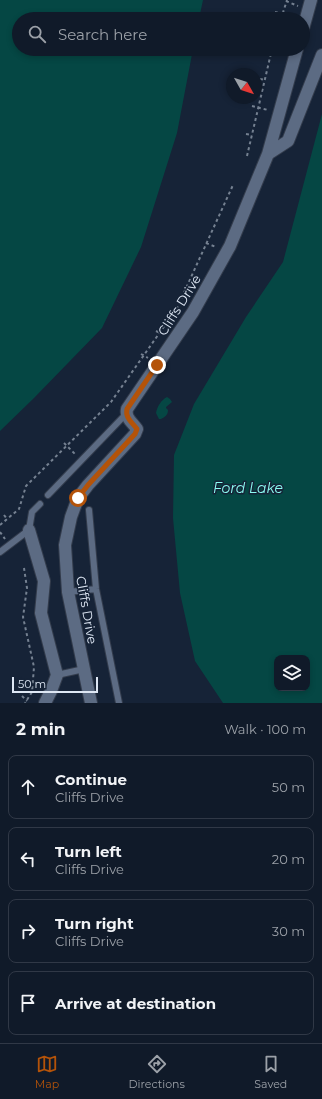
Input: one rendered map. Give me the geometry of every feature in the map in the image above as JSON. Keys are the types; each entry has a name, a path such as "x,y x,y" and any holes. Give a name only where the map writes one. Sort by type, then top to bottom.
{"street":[{"path":"308,12 311,0"},
{"path":"268,154 288,141 322,55"},
{"name":"Cliffs Drive","path":"91,703 68,592 65,545 70,517 74,506 83,491 135,434 137,429 128,419 126,414 129,405 193,312 230,246 268,154 295,56"},
{"path":"29,530 44,581 41,613 57,675 52,690 45,703"}],"lane":[{"path":"48,495 126,414"},
{"path":"0,552 29,530 32,512 40,504"},
{"path":"89,510 96,589 119,703"},
{"path":"68,592 96,589"},
{"path":"57,675 84,669"}],"path":[{"path":"283,12 287,0"},
{"path":"248,156 270,56"},
{"path":"252,106 258,108"},
{"path":"246,134 252,135"},
{"path":"0,525 19,509 26,486 46,463 111,402 127,377 160,333 177,308 188,280 232,185"},
{"path":"156,331 160,333"},
{"path":"83,423 86,426"},
{"path":"65,444 81,460"},
{"path":"4,515 7,519"},
{"path":"22,696 26,702 32,692 34,667 23,617 27,588 24,568"}],"water":[{"path":"0,0 203,0 200,12 12,12 12,56 192,56 177,133 141,247 102,328 0,431"},
{"name":"Ford Lake","path":"322,114 322,703 223,703 195,661 180,593 173,518 174,455 194,404 246,317 283,262"},
{"path":"167,397 172,402 166,407 168,410 166,416 159,419 156,413 157,408"}],"route":[{"path":"78,498 88,485 137,432 135,426 128,419 126,414 127,409 157,365"}]}
